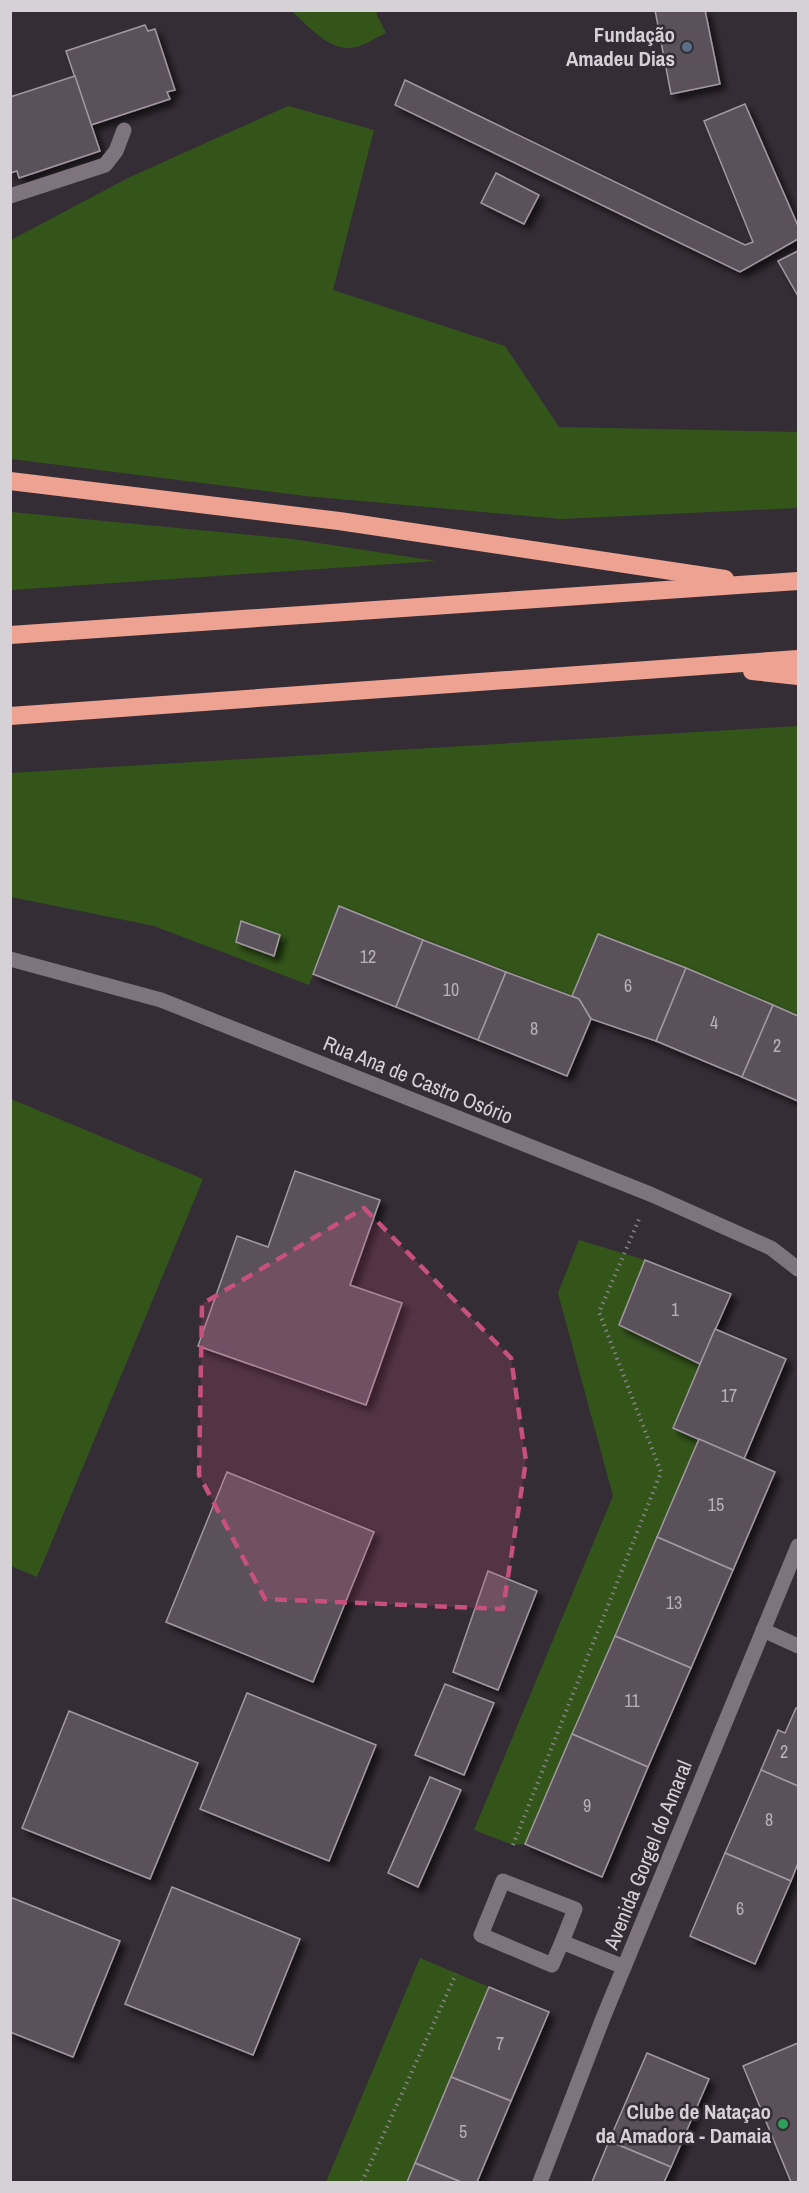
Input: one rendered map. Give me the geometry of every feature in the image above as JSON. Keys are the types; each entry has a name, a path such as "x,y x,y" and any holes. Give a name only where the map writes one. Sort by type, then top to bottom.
{"highway":[{"path":"10,481 339,521 759,584"},
{"path":"10,635 798,581"},
{"path":"10,716 798,659"},
{"path":"714,666 798,676"}],"street":[{"path":"10,196 105,165 116,151 124,130"},
{"name":"Rua Ana de Castro Osório","path":"10,958 161,1000 650,1194 771,1248 798,1269"},
{"name":"Avenida Gorgel do Amaral","path":"540,2182 624,1967 798,1546"},
{"path":"763,1630 798,1646"},
{"path":"503,1881 575,1909 562,1942 552,1965 481,1935 503,1881"},
{"path":"562,1942 624,1967"}],"path":[{"path":"513,1845 661,1472 599,1312 650,1194"},
{"path":"362,2182 456,1974"}],"highlighted area":[{"path":"364,1208 511,1358 526,1461 503,1609 265,1599 199,1475 202,1304"}],"green space":[{"path":"292,11 379,11 376,13 386,33 360,46 347,48 338,46 321,37"},
{"path":"288,106 374,130 333,290 505,346 559,427 798,432 798,508 561,519 305,496 11,459 11,240 130,177"},
{"path":"11,512 292,539 436,561 11,590"},
{"path":"798,726 798,1016 599,934 572,996 340,907 309,985 154,926 11,897 10,773"},
{"path":"11,1099 203,1179 37,1577 11,1566"},
{"path":"579,1240 645,1260 619,1325 700,1364 673,1428 699,1439 525,1844 513,1845 474,1830 613,1496 558,1293"},
{"path":"420,1958 489,1987 407,2182 326,2182"}],"building":[{"name":"Fundação Amadeu Dias","path":"655,10 705,10 720,84 671,94"},
{"path":"145,25 148,31 155,29 175,90 167,92 170,99 91,125 66,51"},
{"path":"75,76 100,151 19,178 17,171 10,173 10,97"},
{"path":"405,80 745,245 753,242 704,121 745,104 798,226 798,239 740,272 395,105"},
{"path":"496,173 539,195 524,224 481,203"},
{"path":"798,251 798,296 778,261"},
{"path":"339,906 423,940 396,1007 313,974"},
{"path":"241,921 280,935 274,956 236,942"},
{"path":"598,934 686,968 656,1041 591,1019 579,999 572,996"},
{"path":"423,940 506,972 478,1040 396,1007"},
{"path":"686,968 773,1005 742,1077 656,1041"},
{"path":"506,972 579,999 591,1019 567,1076 478,1040"},
{"path":"773,1005 798,1016 798,1101 742,1077"},
{"path":"295,1171 380,1200 350,1285 402,1303 366,1405 198,1346 237,1236 268,1247"},
{"path":"645,1260 731,1294 700,1364 619,1325"},
{"path":"715,1329 786,1359 744,1459 673,1428"},
{"path":"699,1439 775,1472 733,1570 657,1537"},
{"path":"227,1472 374,1532 313,1682 166,1622"},
{"path":"657,1537 733,1570 691,1668 615,1636"},
{"path":"488,1571 537,1591 498,1690 453,1672"},
{"path":"615,1636 691,1668 648,1767 572,1734"},
{"path":"445,1684 494,1703 464,1775 415,1755"},
{"path":"247,1693 376,1745 329,1861 200,1809"},
{"path":"798,1708 798,1786 761,1770 778,1730 785,1733"},
{"path":"69,1711 198,1763 150,1879 22,1828"},
{"path":"572,1734 648,1767 602,1877 525,1844"},
{"path":"761,1770 798,1786 798,1863 791,1881 725,1853"},
{"path":"430,1777 461,1790 418,1887 388,1873"},
{"path":"725,1853 791,1881 755,1964 690,1936"},
{"path":"172,1887 300,1939 253,2055 125,2004"},
{"path":"10,1897 120,1941 73,2057 10,2032"},
{"path":"489,1987 549,2012 511,2101 451,2077"},
{"name":"Clube de Nataçao da Amadora - Damaia","path":"798,2043 798,2182 791,2182 743,2066"},
{"path":"647,2053 709,2079 671,2167 609,2141"},
{"path":"451,2077 511,2101 477,2182 461,2182 415,2163"},
{"path":"609,2141 671,2167 664,2182 592,2182"},
{"path":"415,2163 461,2182 407,2182"}],"place":[{"name":"Fundação Amadeu Dias","path":"687,47"},
{"name":"Clube de Nataçao da Amadora - Damaia","path":"783,2124"}]}
